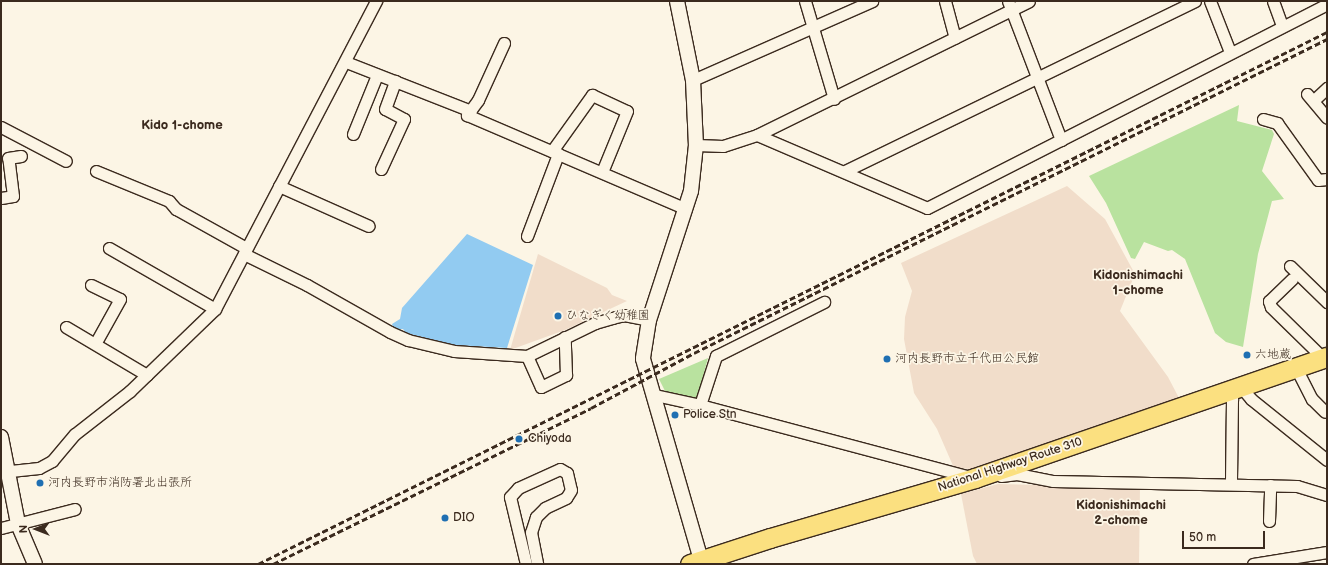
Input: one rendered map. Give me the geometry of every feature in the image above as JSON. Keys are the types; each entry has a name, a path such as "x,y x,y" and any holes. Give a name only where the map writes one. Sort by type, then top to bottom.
{"highway":[{"name":"National Highway Route 310","path":"698,563 975,478 1325,358"}],"street":[{"path":"4,472 39,468 52,461 75,434 147,375 215,309 346,62 376,1"},
{"path":"677,1 693,80 696,145 686,209 649,320 643,359 655,395 698,563"},
{"path":"805,1 834,99"},
{"path":"693,80 814,29 872,1"},
{"path":"945,1 955,38"},
{"path":"696,145 723,146 757,135 834,99 955,38 1009,6 1029,1"},
{"path":"845,170 1195,1"},
{"path":"1210,1 1230,52"},
{"path":"1273,1 1282,26"},
{"path":"757,135 845,170 927,208 1230,52 1327,4"},
{"path":"1009,6 1061,140"},
{"path":"504,43 471,111 467,115 686,209"},
{"path":"346,62 471,111"},
{"path":"353,134 377,75"},
{"path":"381,169 404,119 385,109 395,81"},
{"path":"1327,88 1311,97 1327,118"},
{"path":"527,236 555,152 592,95 627,111 602,172"},
{"path":"1263,119 1277,123 1318,180 1327,179"},
{"path":"1,127 66,161"},
{"path":"1,198 14,201 8,158 21,156"},
{"path":"96,171 169,201 176,209 245,251 390,332 408,340 454,351 527,356 612,318 624,315 649,320"},
{"path":"279,186 369,226"},
{"path":"109,248 215,309"},
{"path":"1290,266 1327,302"},
{"path":"1292,279 1270,301 1271,307 1325,358"},
{"path":"91,284 120,299 95,344"},
{"path":"700,404 716,356 824,302"},
{"path":"66,327 147,375"},
{"path":"527,356 541,387 566,375 565,338"},
{"path":"1296,368 1312,399 1325,412"},
{"path":"1231,484 1232,399 1235,389 1251,399 1327,460"},
{"path":"655,395 700,404 975,478 1017,474 1053,481 1297,486 1327,495"},
{"path":"1,437 4,472 18,524 34,564"},
{"path":"526,564 510,497 518,488 560,469 567,474 571,490 566,498 545,508 536,517 531,532 537,564"},
{"path":"1269,521 1270,485"},
{"path":"1,528 75,509"},
{"path":"1253,564 1327,552"}],"shaded area":[{"path":"1067,186 1105,219 1135,274 1120,311 1168,377 1179,398 972,469 954,468 937,429 914,393 904,339 905,317 912,291 901,263"},
{"name":"ひなぎく幼稚園","path":"538,254 607,288 612,295 627,301 565,330 510,350"},
{"path":"998,484 1140,487 1139,564 977,564 973,556 961,494"}],"green space":[{"path":"1239,105 1237,121 1272,130 1274,134 1262,171 1284,199 1272,201 1258,254 1243,347 1226,342 1215,333 1185,259 1172,250 1168,251 1144,242 1135,259 1131,258 1106,203 1089,176"},
{"path":"708,358 697,399 666,393 659,379"}],"water":[{"path":"467,234 533,265 507,348 454,345 406,333 403,329 394,330 392,324 400,319 402,308"}],"railway":[{"path":"258,564 1327,32"},
{"path":"273,564 591,408 694,353 1327,39"}],"place":[{"name":"ひなぎく幼稚園","path":"558,316"},
{"name":"六地蔵","path":"1247,355"},
{"name":"河内長野市立千代田公民館","path":"887,359"},
{"name":"Police Stn","path":"675,415"},
{"name":"Chiyoda","path":"519,439"},
{"name":"河内長野市消防署北出張所","path":"40,483"},
{"name":"DIO","path":"445,518"}],"district":[{"name":"Kido 1-chome","path":"182,125"},
{"name":"Kidonishimachi 1-chome","path":"1138,284"},
{"name":"Kidonishimachi 2-chome","path":"1121,514"}]}
